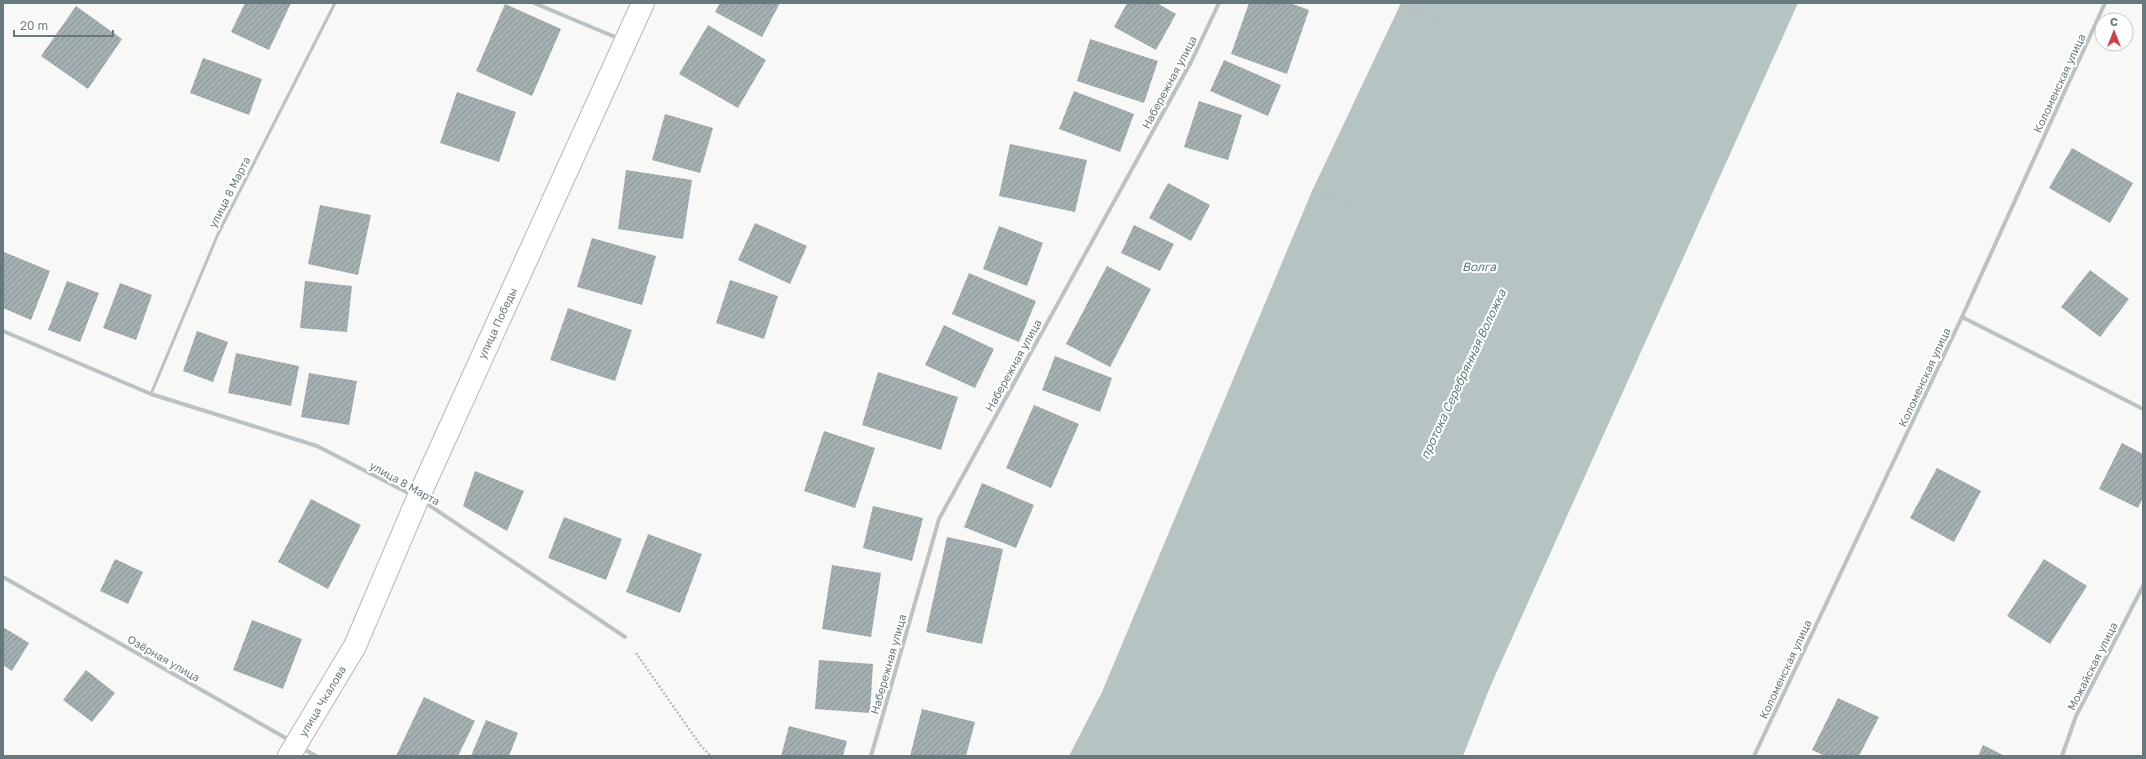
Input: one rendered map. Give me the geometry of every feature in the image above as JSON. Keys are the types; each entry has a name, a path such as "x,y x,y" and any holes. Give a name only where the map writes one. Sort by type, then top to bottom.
{"main road":[{"name":"улица Победы","path":"355,646 418,498 643,3"},
{"name":"улица Чкалова","path":"292,750 355,646"}],"street":[{"path":"534,3 626,42"},
{"name":"Набережная улица","path":"871,756 939,519 1191,62 1219,3"},
{"name":"Коломенская улица","path":"1754,756 1962,317 2105,3"},
{"path":"1962,317 2143,409"},
{"name":"улица 8 Марта","path":"3,331 151,394 317,446 418,498 625,637"},
{"name":"Озёрная улица","path":"3,577 292,750 316,756"},
{"name":"Можайская улица","path":"2062,756 2076,716 2143,586"}],"lane":[{"name":"улица 8 Марта","path":"151,394 218,234 335,3"}],"path":[{"path":"1400,7 1445,20"},
{"path":"1312,191 1353,205"},
{"path":"625,637 701,746 711,756"}],"water":[{"name":"Волга","path":"1401,3 1798,3 1490,687 1463,756 1069,756 1102,692 1312,191"}],"building":[{"path":"245,3 291,3 269,50 231,32"},
{"path":"720,3 780,3 762,37 715,12"},
{"path":"1127,3 1157,3 1176,14 1156,50 1114,27"},
{"path":"1249,3 1290,3 1309,10 1287,74 1231,54"},
{"path":"505,4 561,29 532,96 476,71"},
{"path":"76,6 122,39 88,89 41,56"},
{"path":"708,25 766,60 738,108 679,74"},
{"path":"1090,39 1158,61 1144,103 1077,81"},
{"path":"203,58 262,79 249,115 190,93"},
{"path":"1224,60 1281,85 1268,116 1210,91"},
{"path":"1074,91 1134,114 1120,152 1059,129"},
{"path":"457,92 516,112 499,162 440,143"},
{"path":"1199,101 1242,115 1228,160 1184,147"},
{"path":"665,114 713,128 700,173 652,160"},
{"path":"1010,144 1087,160 1075,212 999,196"},
{"path":"2072,148 2133,183 2110,223 2049,188"},
{"path":"626,170 692,180 683,239 618,229"},
{"path":"1168,183 1210,205 1191,241 1149,218"},
{"path":"320,205 371,215 358,275 308,264"},
{"path":"755,223 807,246 790,284 738,260"},
{"path":"1134,225 1174,244 1160,271 1121,253"},
{"path":"999,226 1043,243 1027,286 983,269"},
{"path":"592,238 656,256 642,305 577,287"},
{"path":"4,252 50,271 31,320 3,308"},
{"path":"1107,266 1151,289 1110,367 1066,344"},
{"path":"2090,270 2129,299 2100,337 2061,307"},
{"path":"969,273 1036,301 1019,342 952,314"},
{"path":"730,280 778,296 764,339 716,323"},
{"path":"67,281 99,293 80,342 48,330"},
{"path":"305,281 352,286 347,332 300,328"},
{"path":"120,283 152,295 136,340 103,328"},
{"path":"568,308 632,330 615,381 550,360"},
{"path":"944,325 994,349 975,388 925,365"},
{"path":"197,331 228,342 213,382 183,371"},
{"path":"236,353 299,366 291,406 228,393"},
{"path":"1055,356 1112,378 1100,412 1042,390"},
{"path":"878,372 958,397 941,450 862,425"},
{"path":"309,373 357,381 349,425 301,417"},
{"path":"1034,405 1079,424 1051,488 1006,468"},
{"path":"824,431 875,448 855,508 804,491"},
{"path":"2122,443 2143,454 2143,498 2138,508 2099,489"},
{"path":"1937,468 1981,491 1954,542 1910,518"},
{"path":"475,471 524,491 507,531 463,506"},
{"path":"982,483 1034,505 1016,548 964,527"},
{"path":"311,499 361,525 328,589 278,562"},
{"path":"873,506 923,518 912,561 863,548"},
{"path":"564,517 622,539 606,580 548,558"},
{"path":"648,534 702,554 680,613 626,592"},
{"path":"947,537 1003,549 982,644 926,632"},
{"path":"115,559 143,572 128,604 100,591"},
{"path":"2044,559 2087,586 2050,644 2007,616"},
{"path":"832,565 881,573 871,637 822,629"},
{"path":"252,620 302,639 283,689 233,670"},
{"path":"3,627 29,643 12,671 3,665"},
{"path":"819,660 873,664 870,713 815,709"},
{"path":"86,670 115,693 92,722 63,700"},
{"path":"424,697 475,721 458,756 396,756"},
{"path":"1838,698 1879,717 1859,756 1825,756 1812,750"},
{"path":"922,709 975,722 966,756 910,756"},
{"path":"486,720 518,733 509,756 471,756"},
{"path":"789,726 847,741 843,756 781,756"},
{"path":"1983,745 2005,756 1978,756"}],"water label":[{"name":"протока Серебрянная Воложка","path":"1463,374"}]}
